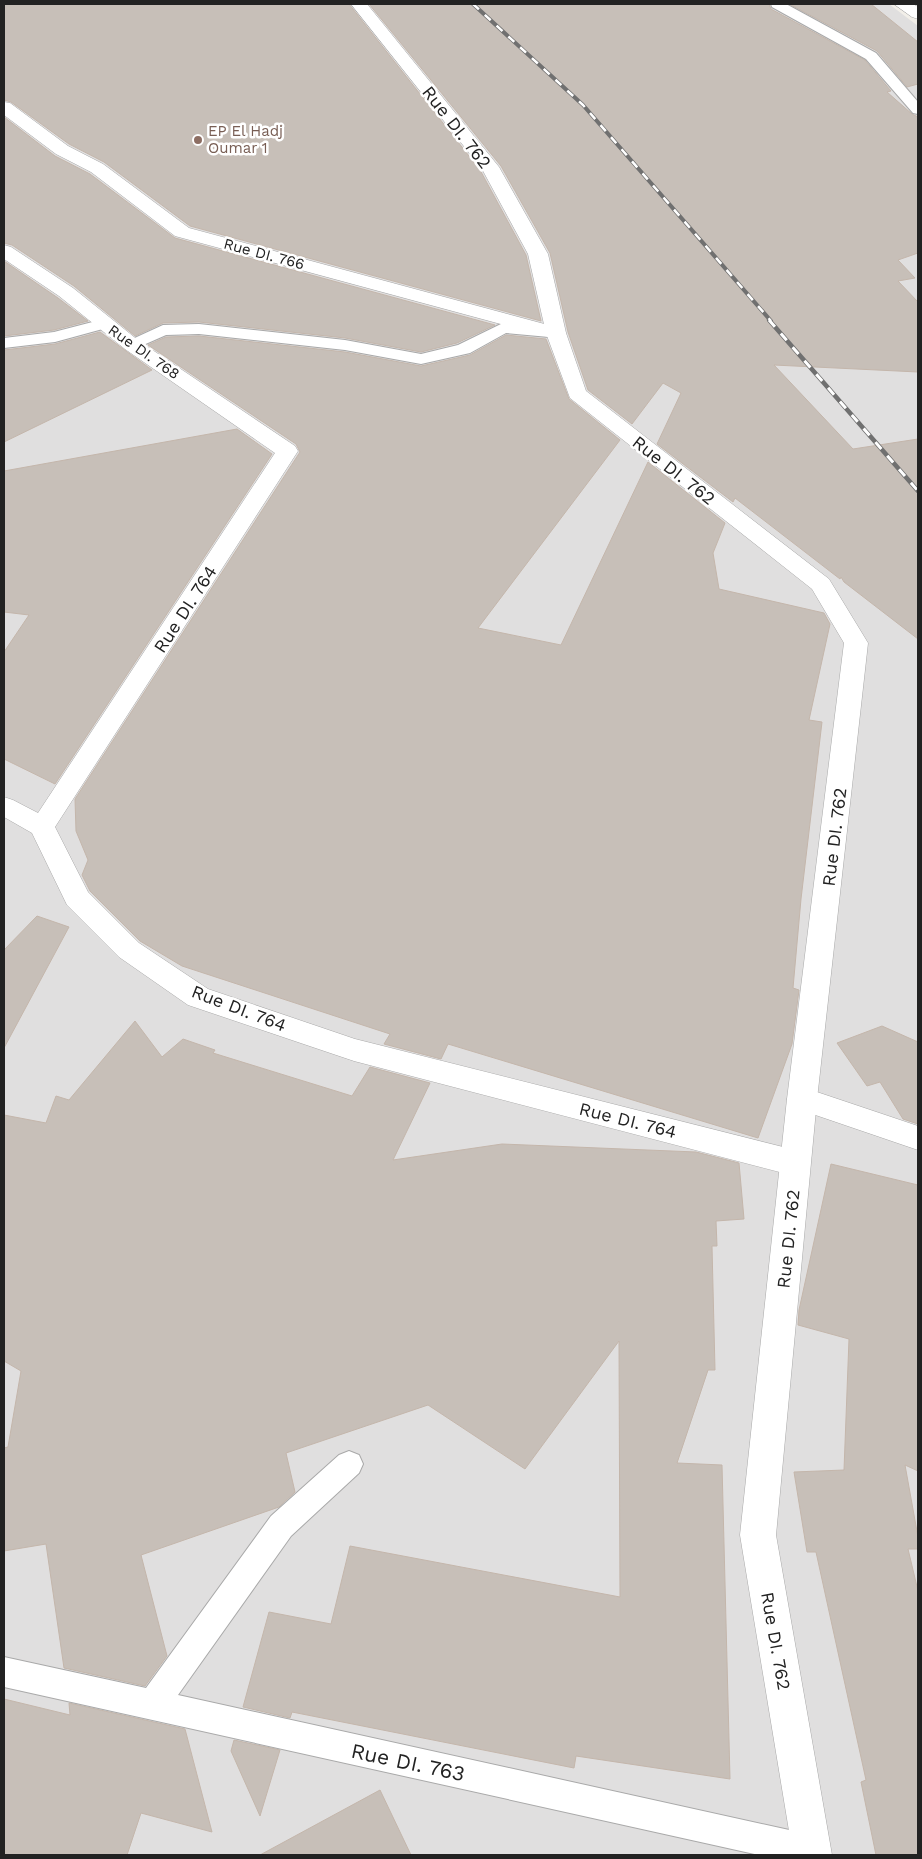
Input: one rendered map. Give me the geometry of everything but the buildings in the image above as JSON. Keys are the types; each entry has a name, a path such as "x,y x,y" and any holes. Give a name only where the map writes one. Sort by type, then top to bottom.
{"street":[{"name":"Rue DI. 762","path":"359,4 490,167 538,254 556,333 577,394 820,584 856,643 802,1099 758,1535 813,1853"},
{"path":"902,4 918,14"},
{"name":"Rue DI. 766","path":"4,107 62,150 97,168 182,232 556,333"},
{"name":"Rue DI. 768","path":"4,251 66,292 104,324 287,451"},
{"name":"Rue DI. 764","path":"287,451 94,750 42,827 77,898 129,950 198,997 354,1050 795,1163"},
{"path":"4,806 42,827"},
{"path":"802,1099 918,1138"}],"lane":[{"path":"777,4 872,56 918,110"},
{"path":"4,342 55,337 104,324"},
{"path":"132,344 163,330 199,329 345,344 421,359 464,348 504,328 556,333"},
{"path":"153,1705 281,1526 348,1464"},
{"name":"Rue DI. 763","path":"4,1672 813,1853"}],"shaded area":[{"path":"4,4 889,4 918,26 918,1855 4,1855"}],"railway":[{"path":"473,4 583,105 771,321"},
{"path":"769,320 918,491"}],"place":[{"name":"EP El Hadj Oumar 1","path":"198,140"}]}
